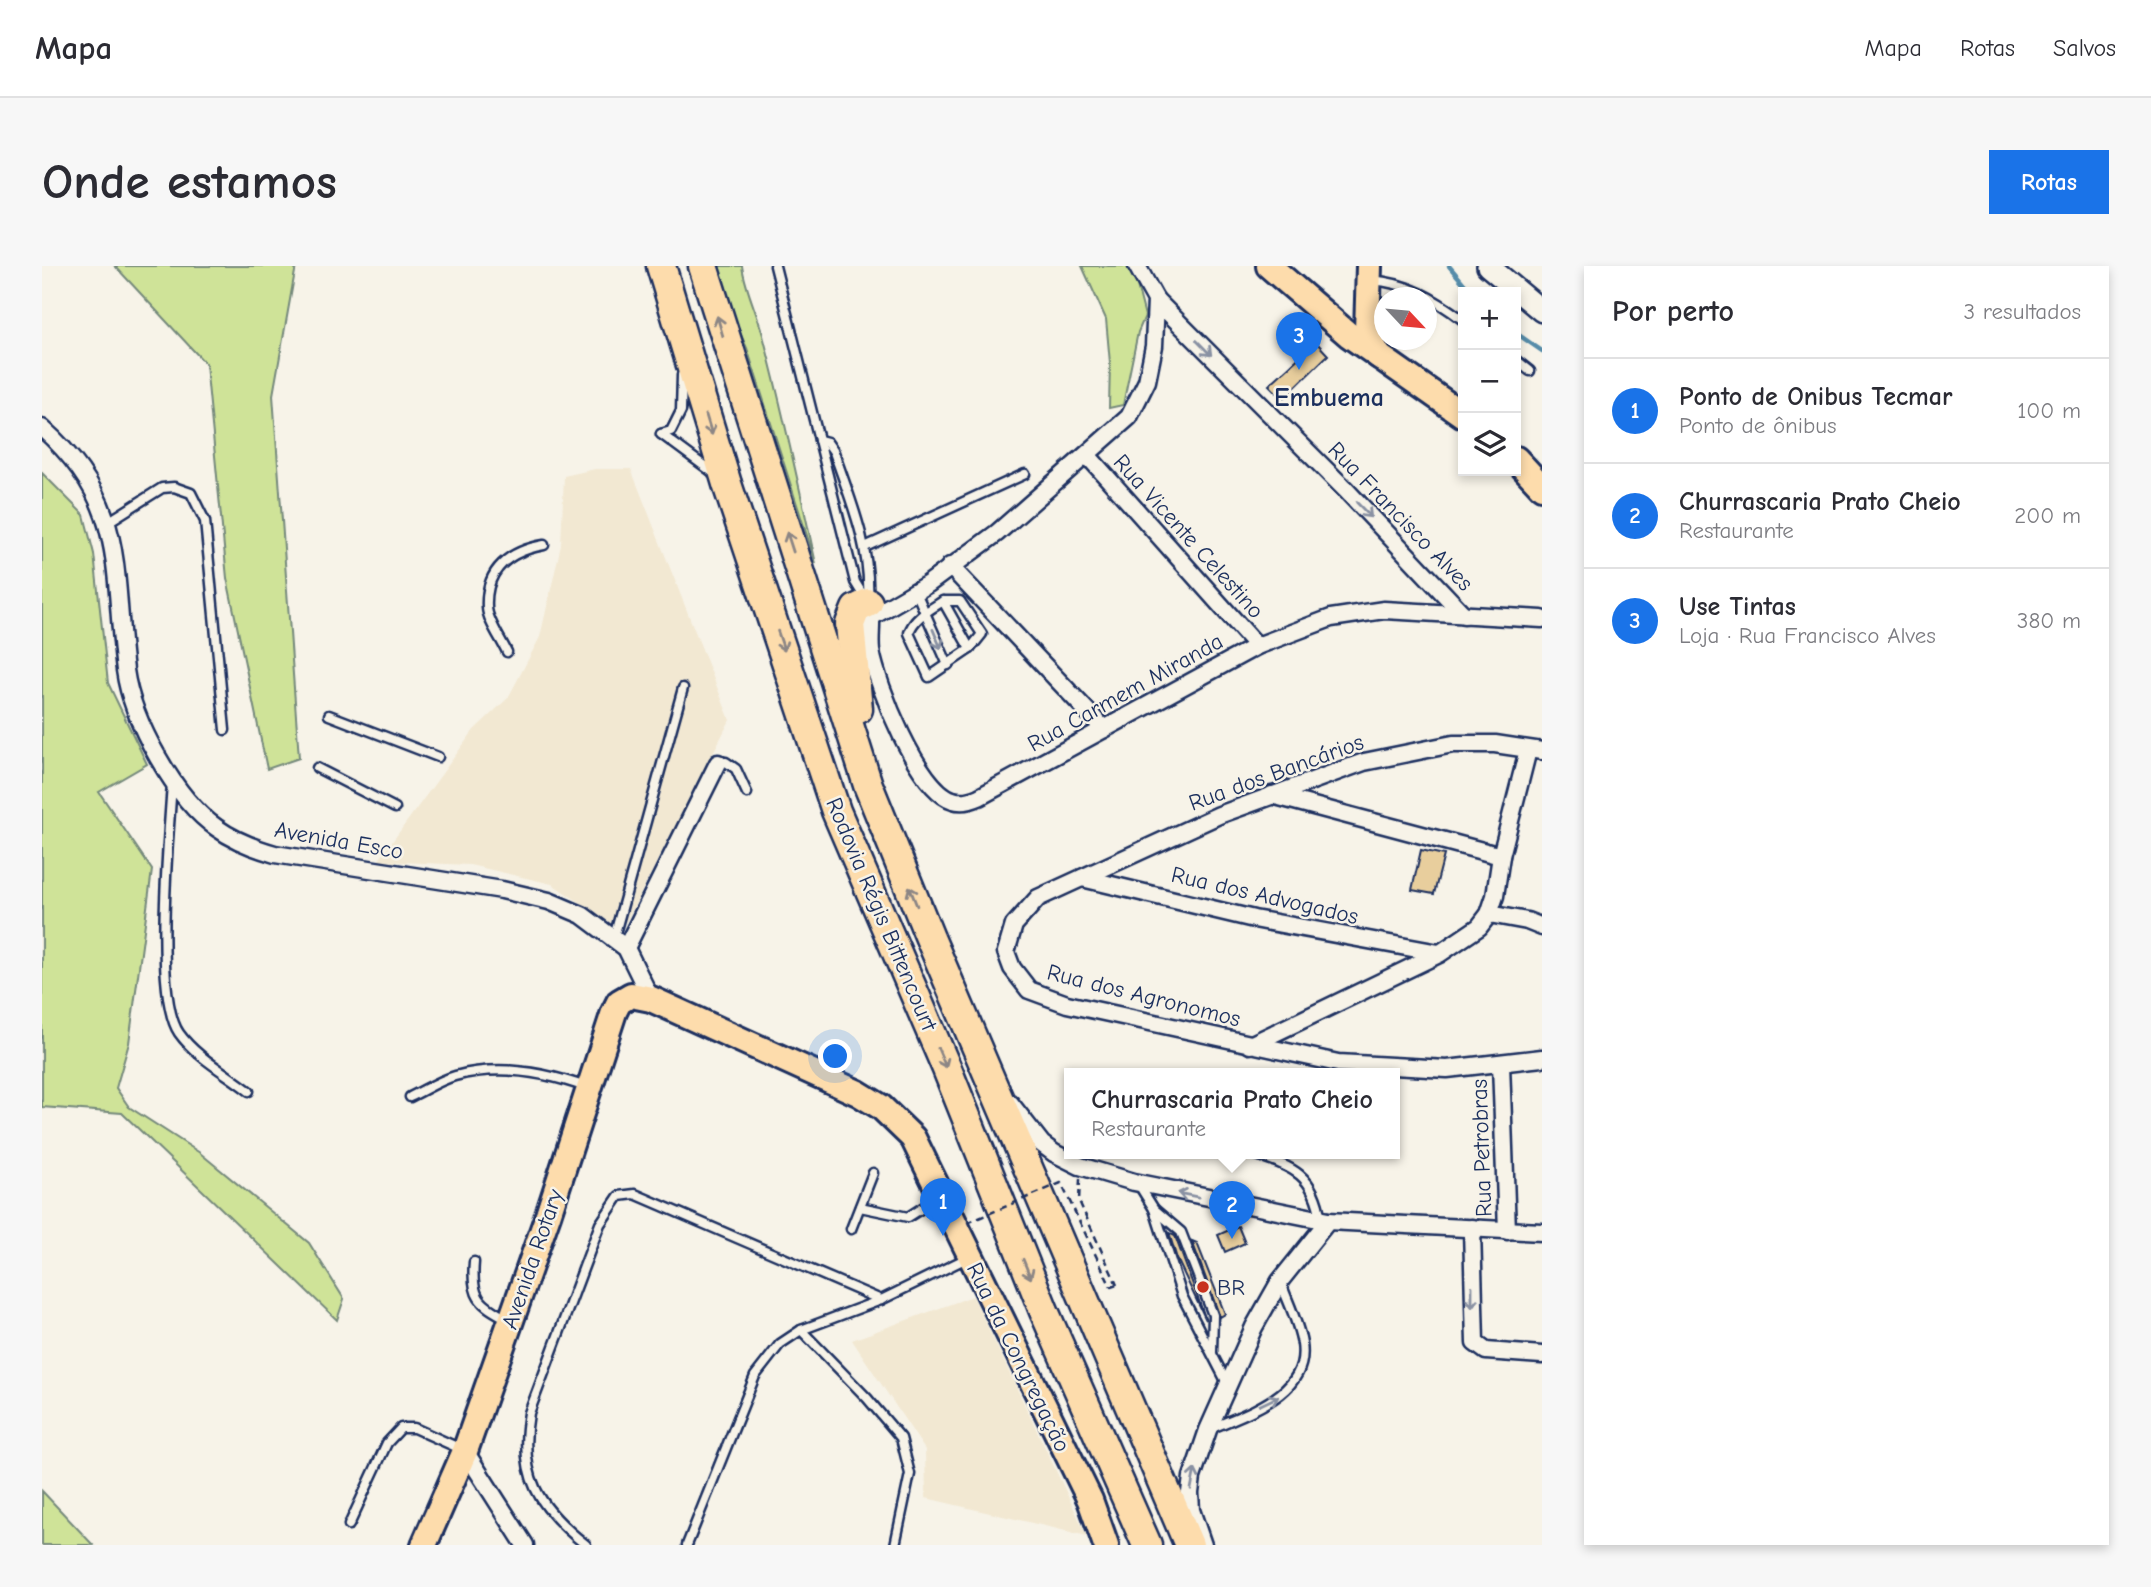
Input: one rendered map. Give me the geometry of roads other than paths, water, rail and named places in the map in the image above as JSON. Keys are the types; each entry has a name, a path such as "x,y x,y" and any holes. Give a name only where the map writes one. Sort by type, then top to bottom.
{"highway":[{"name":"Rodovia Régis Bittencourt","path":"661,266 727,484 836,811 947,1069 1044,1311 1147,1545"},
{"name":"Rodovia Régis Bittencourt","path":"703,266 868,785 930,938 1189,1545"},
{"path":"868,785 853,678 850,624 856,609 871,610"},
{"path":"930,938 975,1076 1035,1233 1167,1545"},
{"path":"979,1054 1005,1097 1083,1263 1090,1296 1144,1409 1154,1464"}],"main road":[{"path":"1269,266 1315,308 1460,413"},
{"path":"1315,308 1338,314 1346,312 1368,279"},
{"path":"1368,279 1367,332 1379,356"},
{"path":"1521,464 1542,487"},
{"name":"Avenida Rotary","path":"424,1545 464,1451 511,1321 619,1002 631,995 651,999"},
{"name":"Rua da Congregação","path":"651,999 858,1093 881,1107 913,1138 1090,1500 1106,1545"}],"street":[{"name":"Rua Francisco Alves","path":"1137,266 1156,300 1346,490 1464,615"},
{"path":"1488,266 1542,311"},
{"path":"871,610 916,592 997,533 1088,456 1129,417 1147,381 1154,346 1156,300"},
{"name":"Avenida Esco","path":"42,428 78,465 108,523 119,576 128,682 147,736 172,780 199,813 216,828 247,845 275,854 502,890 549,901 582,915 620,943 651,999"},
{"name":"Rua Vicente Celestino","path":"1088,456 1256,646"},
{"path":"950,566 1104,729"},
{"name":"Rua Carmem Miranda","path":"871,610 871,650 888,702 907,746 929,780 951,800 969,801 1256,646 1331,618 1384,610 1542,619"},
{"name":"Rua dos Bancários","path":"1038,898 1151,844 1272,795 1364,762 1453,744 1495,744 1535,751"},
{"path":"1535,751 1501,856 1489,914 1527,921 1542,927"},
{"path":"620,943 718,763"},
{"path":"1272,795 1501,856"},
{"name":"Rua dos Advogados","path":"1082,878 1254,919 1439,954"},
{"name":"Rua dos Agronomos","path":"1038,898 1014,925 1006,952 1012,968 1029,990 1067,1004 1250,1045 1439,954 1462,941 1489,914"},
{"path":"1250,1045 1338,1063 1389,1068"},
{"path":"1400,1068 1447,1069 1542,1058"},
{"name":"Rua Petrobras","path":"1501,1064 1507,1231"},
{"path":"1005,1097 1042,1144 1064,1157"},
{"path":"1068,1159 1080,1166 1138,1183 1324,1221 1542,1232"},
{"path":"1203,1545 1191,1510 1190,1493 1192,1477 1208,1430 1254,1327 1280,1281 1324,1221"},
{"path":"1472,1228 1475,1343 1486,1351 1542,1355"},
{"path":"464,1451 525,1545"}],"lane":[{"path":"775,266 855,582 871,610"},
{"path":"1368,279 1412,288 1433,297 1458,316"},
{"path":"684,344 681,411 671,431 661,434 727,484"},
{"path":"1521,364 1530,371"},
{"path":"819,440 827,442 834,452 865,547 870,576 871,610"},
{"path":"865,547 1025,474"},
{"path":"108,523 162,488 174,487 191,493 205,521 225,730"},
{"path":"507,652 487,608 491,579 504,558 521,549 544,545"},
{"path":"916,592 948,665"},
{"path":"943,601 970,649"},
{"path":"943,601 960,601 982,634 970,649 948,665 926,676 909,633 910,627 943,601"},
{"path":"620,943 682,688"},
{"path":"329,715 438,757"},
{"path":"718,763 726,762 736,769 747,793"},
{"path":"317,768 395,808"},
{"path":"172,780 164,919 171,1015 177,1031 190,1046 249,1091"},
{"path":"410,1097 454,1076 506,1070 552,1075 590,1089"},
{"path":"1267,1159 1292,1168 1308,1182 1317,1197 1324,1221"},
{"path":"851,1229 873,1172"},
{"path":"1138,1183 1154,1209 1182,1296 1228,1386"},
{"path":"586,1545 561,1525 541,1503 527,1472 524,1441 529,1413 600,1224 619,1196 635,1194 881,1300"},
{"path":"860,1207 908,1217 941,1197"},
{"path":"1154,1209 1181,1232 1213,1315 1212,1355"},
{"path":"687,1545 755,1376 780,1344 801,1330 881,1300 970,1257"},
{"path":"474,1262 475,1295 482,1304 511,1321"},
{"path":"1208,1430 1280,1396 1292,1382 1303,1346 1280,1281"},
{"path":"801,1330 901,1438 910,1474 895,1545"},
{"path":"349,1525 387,1443 401,1428 414,1428 464,1451"}],"waterway":[{"path":"1449,266 1467,287"},
{"path":"1521,336 1542,351"}],"place":[{"name":"Use Tintas","path":"1299,370"},
{"name":"Ponto de Onibus Tecmar","path":"943,1236"},
{"name":"Churrascaria Prato Cheio","path":"1232,1239"},
{"name":"BR","path":"1203,1287"}],"district":[{"name":"Embuema","path":"1329,397"}]}
